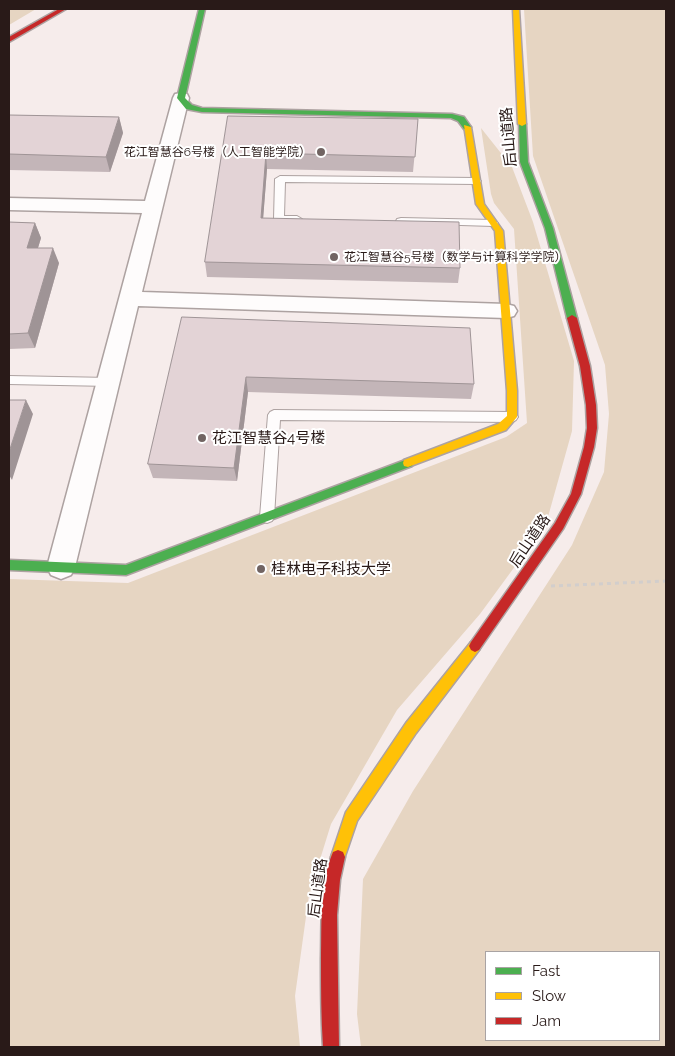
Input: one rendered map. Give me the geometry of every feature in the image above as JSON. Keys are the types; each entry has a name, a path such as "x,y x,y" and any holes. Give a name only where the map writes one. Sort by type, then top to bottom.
{"street":[{"path":"9,40 63,9"},
{"path":"61,567 110,382 202,9"},
{"name":"后山道路","path":"331,1047 329,1013 329,906 334,869 351,817 411,728 481,638 559,526 576,494 592,428 589,383 578,334 549,228 524,162 516,9"},
{"path":"9,565 126,570 502,427 512,417 512,391 499,231 480,204 468,128 457,117 202,110 186,106 181,98"},
{"path":"9,204 153,207"},
{"path":"130,299 506,311"}],"lane":[{"path":"308,220 279,219 280,179 476,181"},
{"path":"386,221 493,223"},
{"path":"9,380 110,382"},
{"path":"267,517 274,414 512,417"}],"path":[{"path":"518,587 666,581"}],"shaded area":[{"path":"9,9 36,9 9,25"},
{"path":"524,9 666,9 666,1047 361,1047 357,1014 363,879 413,791 572,545 604,472 609,414 605,365 533,156"},
{"path":"481,128 512,167 533,222 574,361 572,431 546,524 480,614 397,710 331,824 309,895 295,996 300,1047 9,1047 9,579 128,583 506,437 527,423 514,229 494,203 491,194"}],"building":[{"path":"9,115 119,117 106,157 9,154"},
{"path":"228,116 418,119 415,157 266,153 261,218 459,222 460,268 205,262"},
{"path":"9,222 35,223 27,248 53,248 28,333 9,334"},
{"name":"花江智慧谷4号楼","path":"182,317 470,328 474,384 246,377 234,468 148,464"},
{"path":"9,400 26,400 9,452"}],"traffic: fast":[{"path":"202,9 181,98 189,107 202,110 452,116 461,119 467,127"},
{"path":"522,124 524,162 549,228 572,318"},
{"path":"9,565 126,570 408,463"}],"traffic: slow":[{"path":"516,9 522,124"},
{"path":"408,463 502,427 512,417 512,391 499,231 480,204 467,127"},
{"path":"338,857 351,817 411,728 475,646"}],"traffic: jam":[{"path":"9,40 63,9"},
{"path":"475,646 559,526 576,494 589,447 592,428 591,405 585,366 572,318"},
{"path":"331,1047 329,915 332,880 338,857"}],"place":[{"name":"花江智慧谷6号楼（人工智能学院）","path":"321,152"},
{"name":"花江智慧谷5号楼（数学与计算科学学院）","path":"334,257"},
{"name":"花江智慧谷4号楼","path":"202,438"},
{"name":"桂林电子科技大学","path":"261,569"}]}
